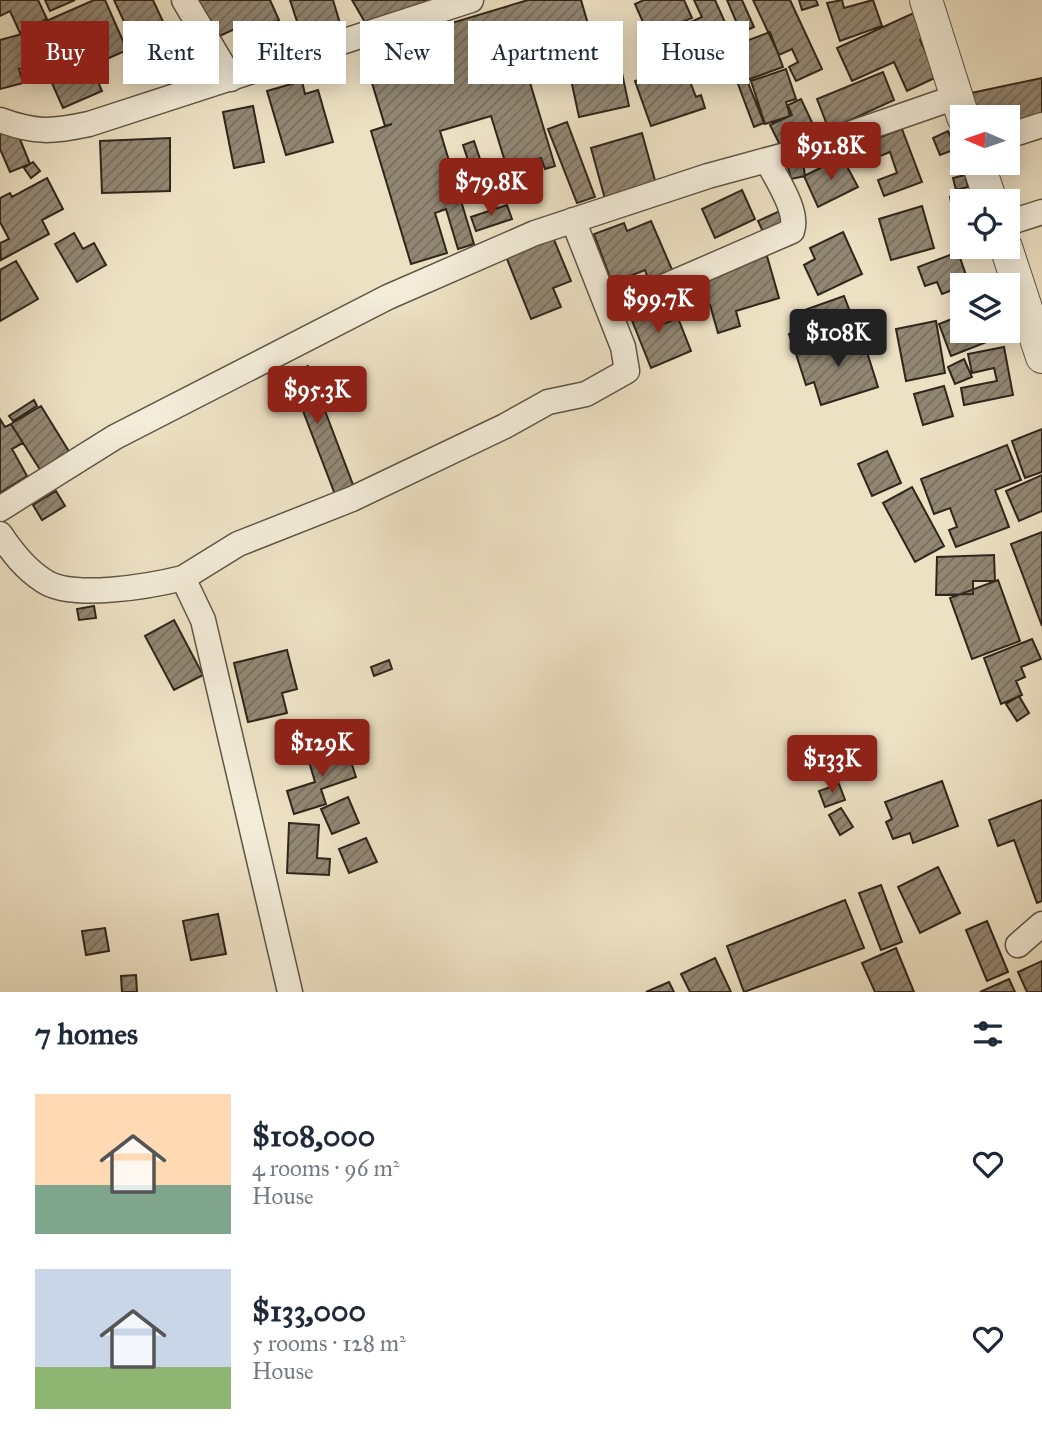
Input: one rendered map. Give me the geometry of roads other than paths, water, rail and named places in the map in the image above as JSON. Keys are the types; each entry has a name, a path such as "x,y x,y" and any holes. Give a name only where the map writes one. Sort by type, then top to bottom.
{"street":[{"path":"184,0 231,79"},
{"path":"0,120 30,131 56,131 89,124 471,0"},
{"path":"926,0 959,105"},
{"path":"0,509 115,438 388,297 535,233 708,176 950,110"},
{"path":"1020,132 1042,125"},
{"path":"661,288 792,231 795,223 767,160"},
{"path":"1020,219 1042,212"},
{"path":"0,534 16,557 46,583 69,590 154,585 183,578 239,544 352,499 505,426 548,402 586,394 627,371 623,347 573,220"},
{"path":"1010,259 1042,357"},
{"path":"183,578 203,620 290,992"},
{"path":"1018,945 1042,924"}]}
